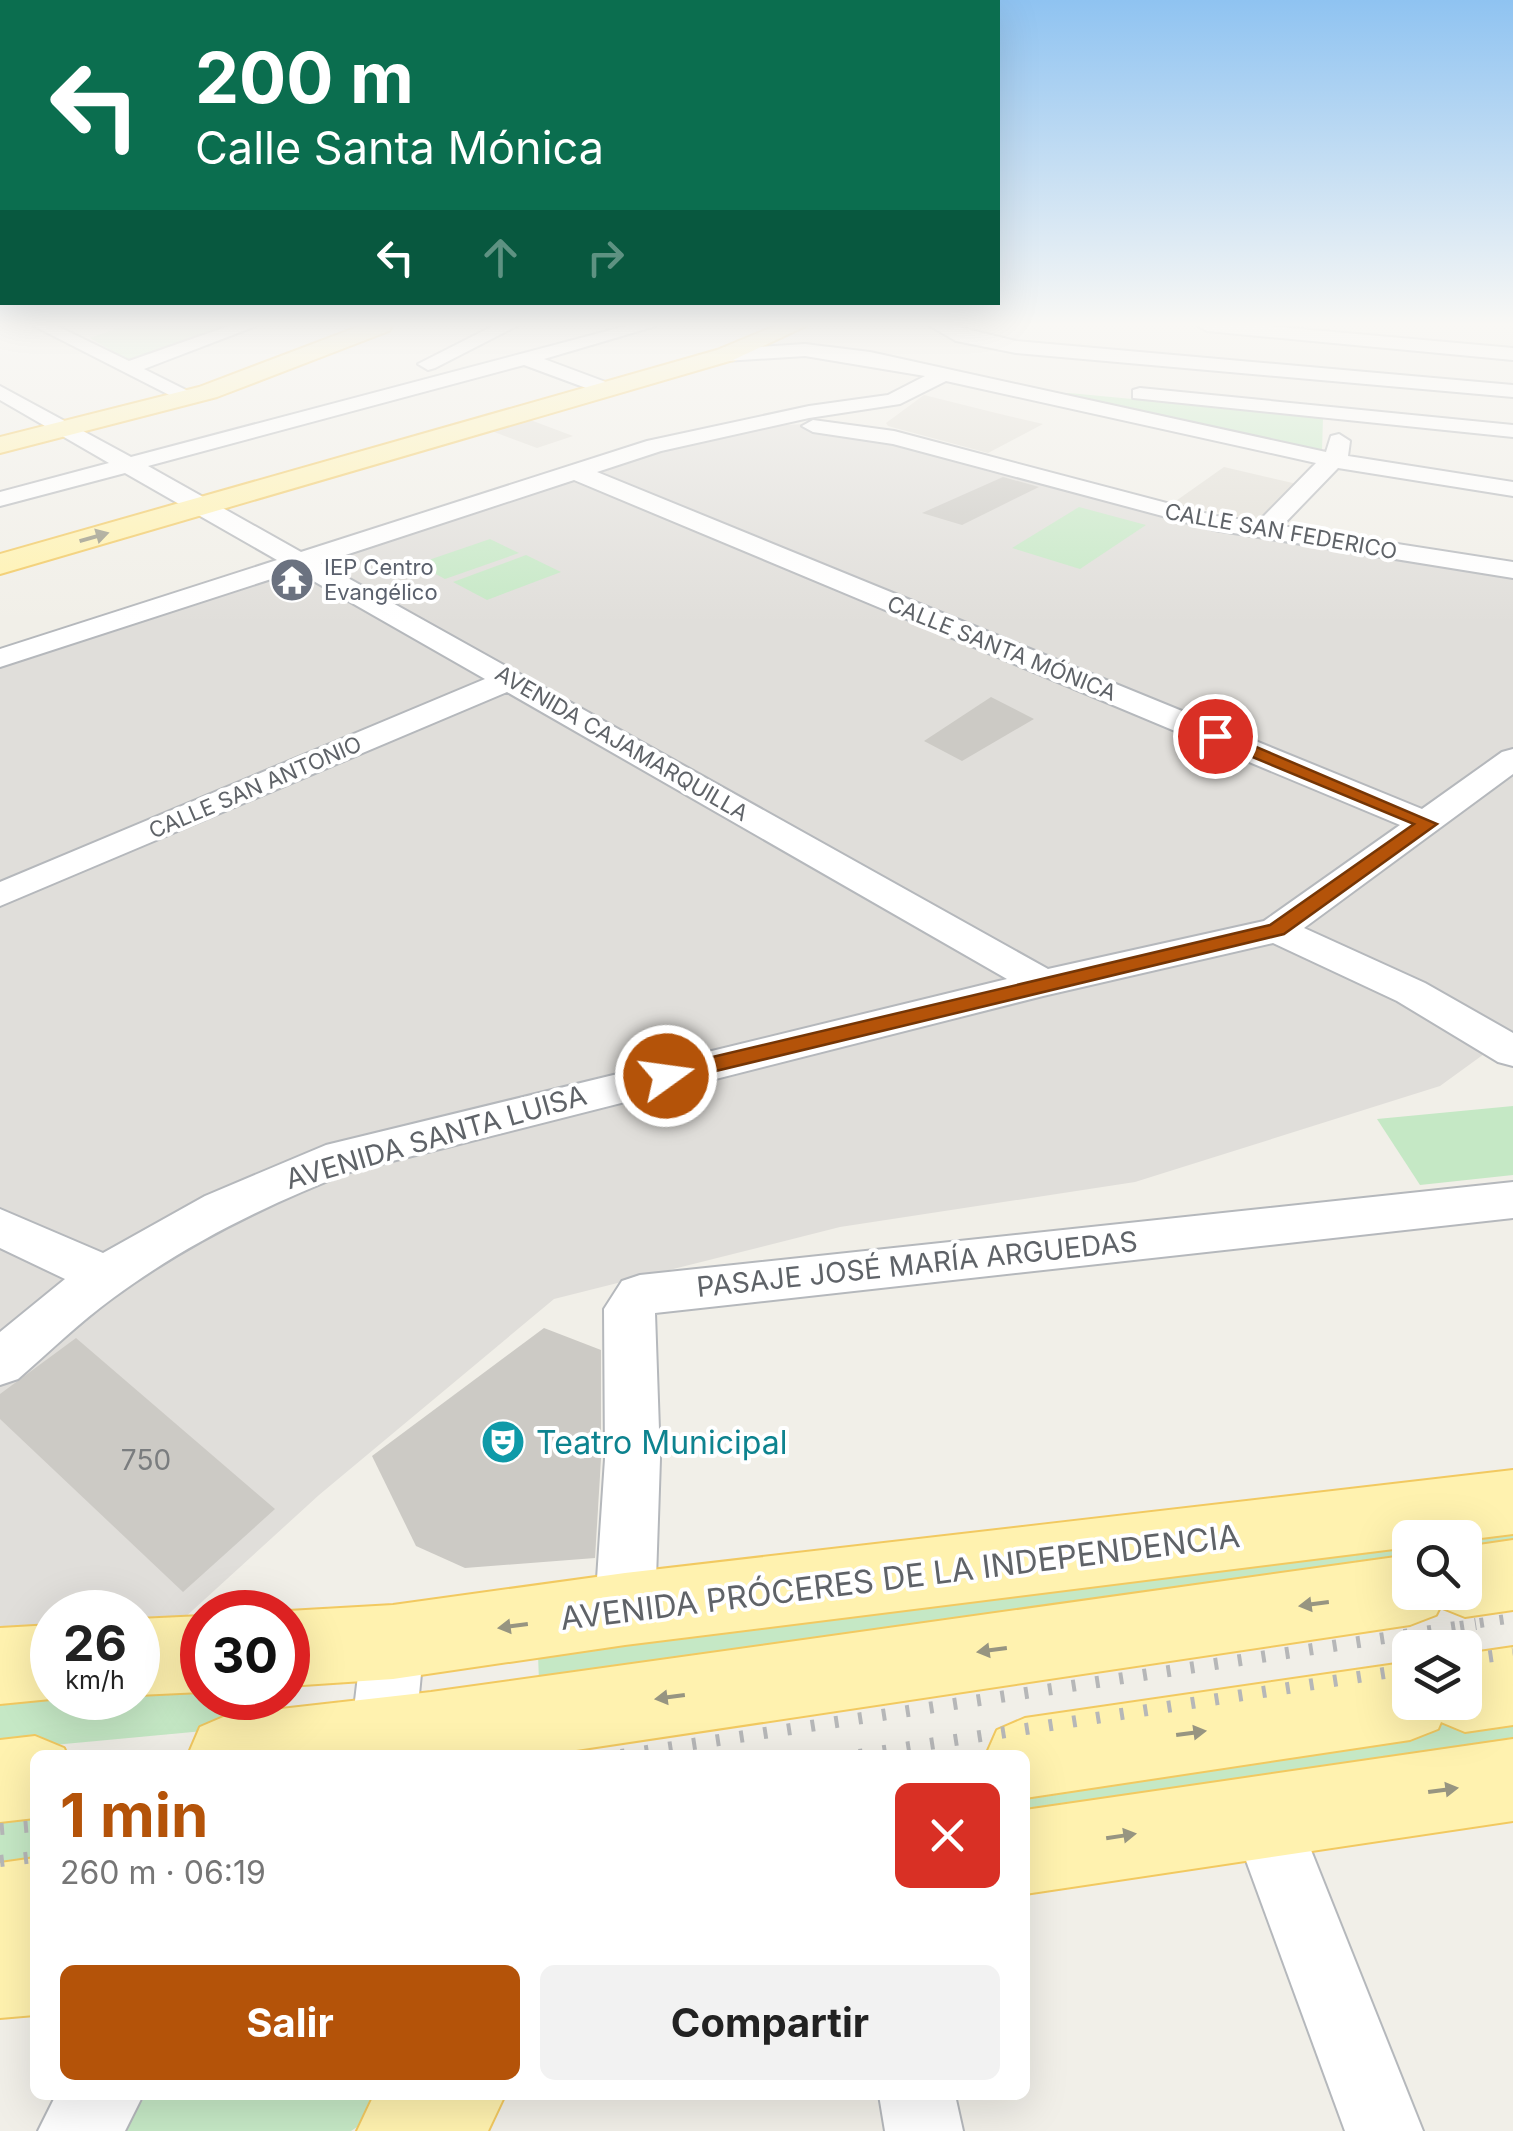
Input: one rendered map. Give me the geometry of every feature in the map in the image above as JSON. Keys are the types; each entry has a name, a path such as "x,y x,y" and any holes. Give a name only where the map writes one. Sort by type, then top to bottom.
{"main road":[{"path":"0,445 78,425"},
{"path":"0,564 475,425"},
{"name":"AVENIDA PRÓCERES DE LA INDEPENDENCIA","path":"310,1647 393,1642 625,1609 1513,1502"},
{"path":"1482,1580 1513,1575"},
{"path":"311,1750 377,1746 1392,1593"},
{"path":"0,1666 30,1664"},
{"path":"1482,1691 1513,1686"},
{"path":"1030,1757 1392,1704"},
{"path":"0,1781 30,1778"},
{"path":"1030,1851 1513,1780"},
{"path":"0,1906 30,1901"},
{"path":"0,1973 30,1970"},
{"path":"405,2131 451,2100"}],"street":[{"name":"AVENIDA CAJAMARQUILLA","path":"57,425 1043,983"},
{"path":"0,499 276,425"},
{"path":"0,658 655,446 747,425"},
{"name":"CALLE SAN FEDERICO","path":"790,425 863,431 1170,513 1513,570"},
{"path":"863,431 868,425"},
{"path":"1175,425 1332,460 1513,489"},
{"path":"1263,531 1337,455 1341,425"},
{"path":"1457,425 1513,431"},
{"name":"CALLE SANTA MÓNICA","path":"576,472 1428,824"},
{"name":"CALLE SAN ANTONIO","path":"0,894 511,680"},
{"name":"AVENIDA SANTA LUISA","path":"0,1363 105,1276 257,1188 342,1157 1043,983 1277,930 1428,824 1513,758"},
{"path":"1277,930 1411,992 1513,1052"},
{"name":"PASAJE JOSÉ MARÍA ARGUEDAS","path":"625,1609 634,1400 629,1310 632,1300 640,1295 1513,1200"},
{"path":"0,1228 105,1276"},
{"path":"377,1746 393,1642"},
{"path":"1263,1814 1384,2131"},
{"path":"77,2131 102,2100"},
{"path":"471,2100 473,2131"},
{"path":"918,2100 924,2131"}],"shaded area":[{"path":"503,425 545,425 573,436 537,448 489,430"},
{"path":"815,425 1218,522 1513,568 1513,1033 1440,1086 1135,1182 840,1227 554,1299 319,1495 215,1590 180,1590 180,1622 160,1640 160,1590 30,1590 30,1647 0,1649 0,658 646,446 756,426"},
{"path":"888,425 1040,425 988,453"},
{"path":"1224,467 1297,484 1263,522 1173,503"}],"green space":[{"path":"1203,425 1323,425 1322,451"},
{"path":"1079,507 1146,525 1080,569 1012,548"},
{"path":"490,539 519,553 445,579 417,564"},
{"path":"526,555 561,572 487,600 453,582"},
{"path":"1513,1106 1513,1175 1420,1185 1377,1119"},
{"path":"1513,1514 1513,1553 1482,1558 1482,1520 1471,1520"},
{"path":"1392,1531 1392,1570 539,1682 538,1654"},
{"path":"180,1687 180,1720 227,1720 225,1729 0,1750 0,1699 30,1697 30,1720 160,1720 160,1688"},
{"path":"1513,1705 1513,1749 1030,1823 1030,1780 1417,1720 1482,1720 1482,1710"},
{"path":"30,1808 30,1870 0,1873 0,1811"},
{"path":"143,2100 398,2100 351,2131 118,2131"}],"building":[{"path":"1003,477 1039,487 962,525 922,513"},
{"path":"991,697 1034,719 962,761 924,741"},
{"name":"Teatro Municipal","path":"544,1328 601,1350 601,1459 595,1558 465,1568 416,1546 372,1456"},
{"path":"76,1338 275,1509 181,1590 0,1419 0,1394"}],"railway":[{"path":"1460,1626 1513,1618"},
{"path":"654,1750 1476,1624"},
{"path":"1482,1658 1513,1653"},
{"path":"891,1750 1392,1672"},
{"path":"0,1829 30,1826"},
{"path":"0,1861 30,1858"}],"place":[{"name":"IEP Centro Evangélico","path":"292,580"},
{"name":"Teatro Municipal","path":"503,1442"}],"route":[{"path":"666,1076 1277,930 1428,824 1215,736"}]}
